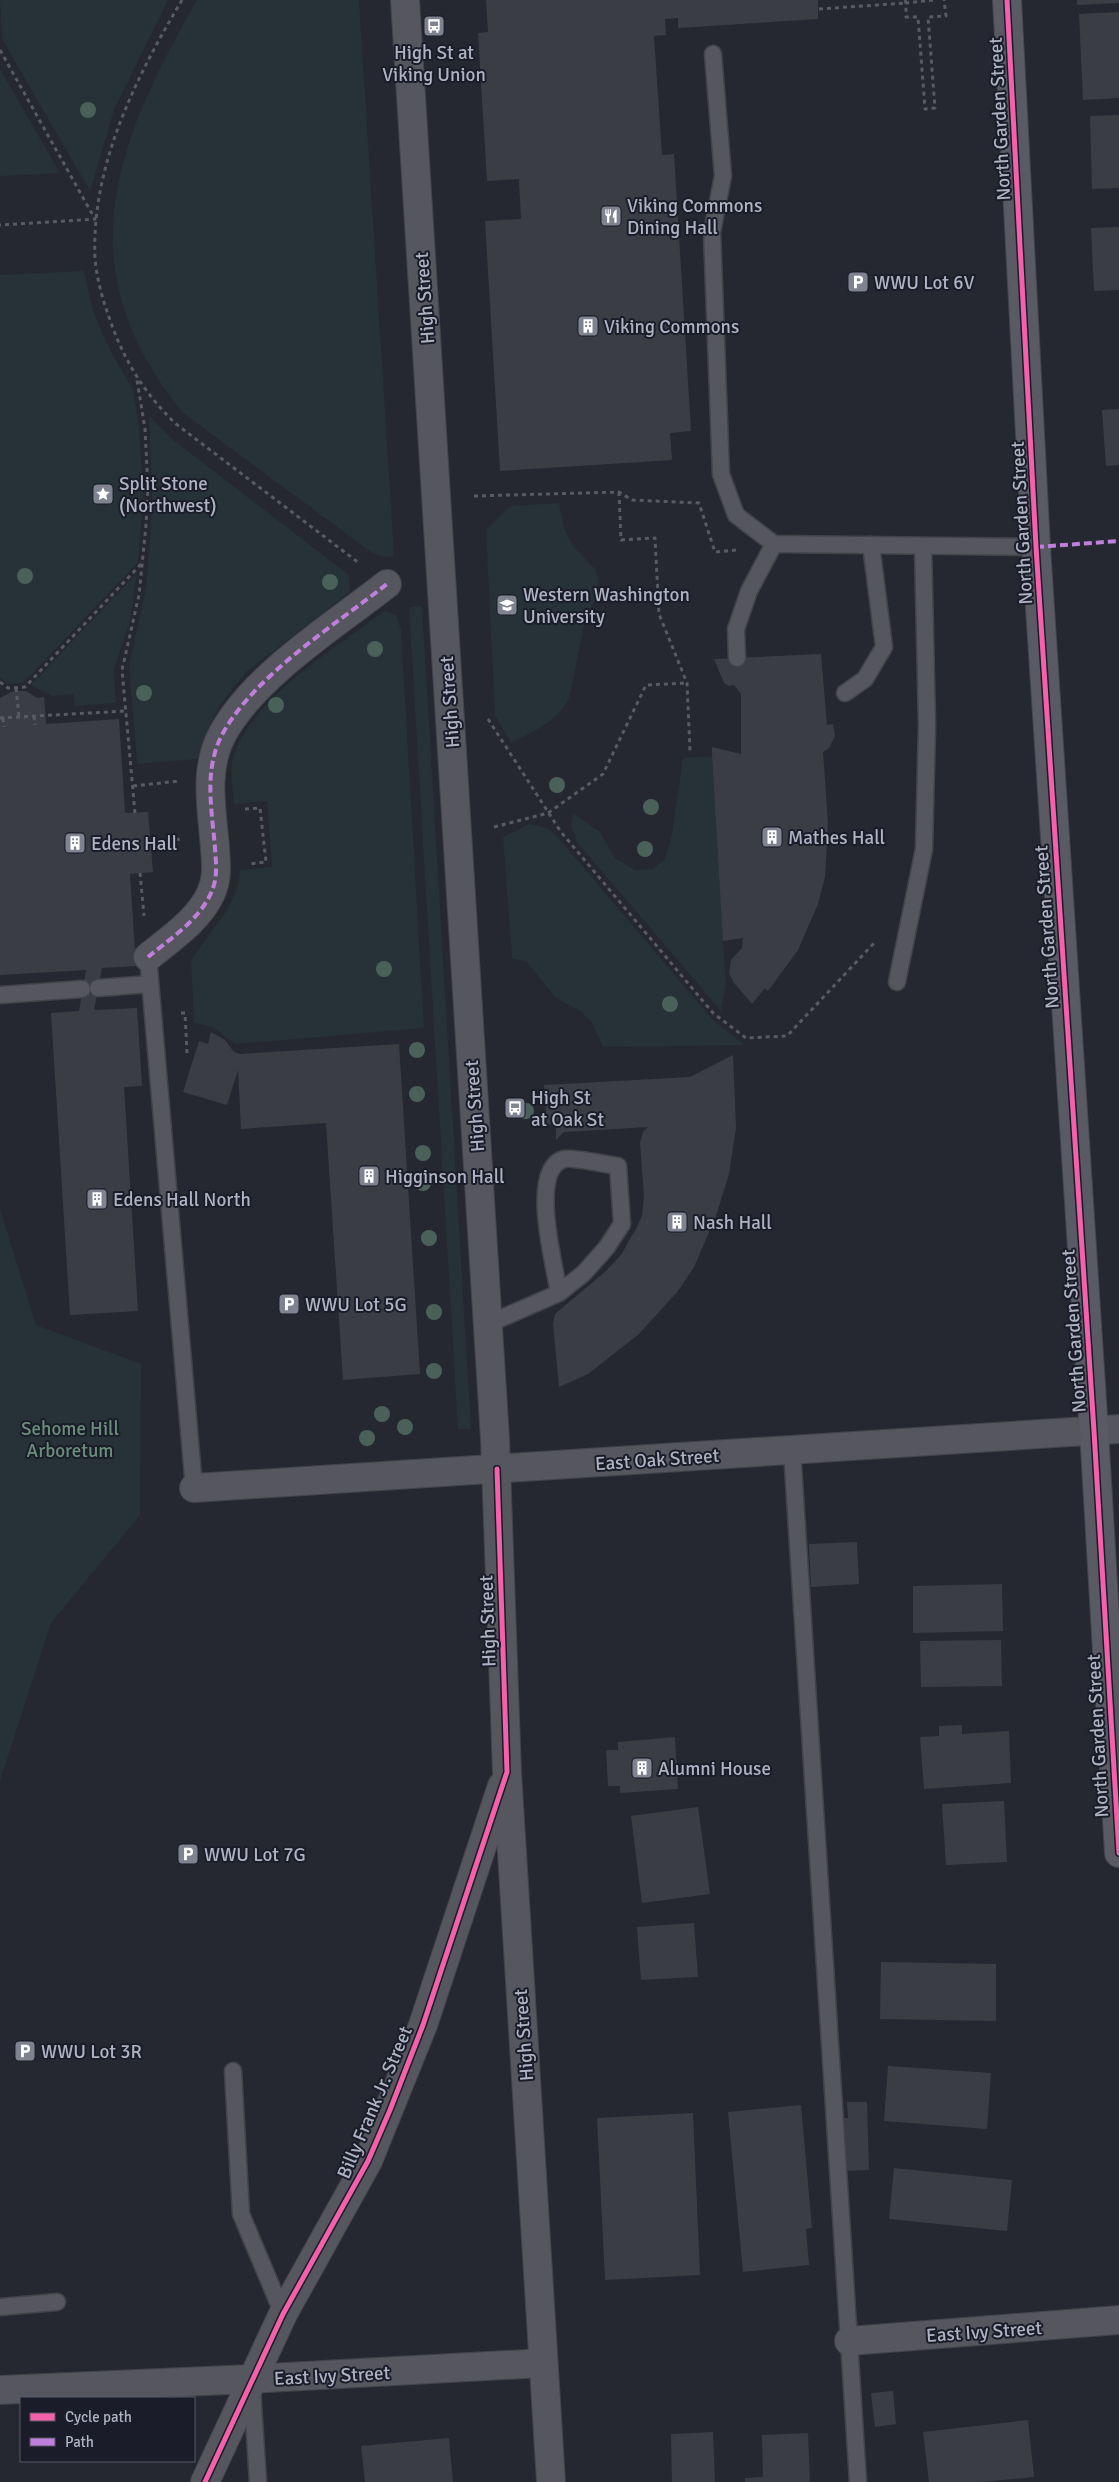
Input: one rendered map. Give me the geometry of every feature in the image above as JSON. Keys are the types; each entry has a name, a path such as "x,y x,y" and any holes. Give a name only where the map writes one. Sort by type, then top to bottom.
{"street":[{"name":"High Street","path":"405,0 497,1469 507,1772 551,2482"},
{"name":"North Garden Street","path":"1007,0 1036,547 1107,1430 1119,1852"},
{"path":"148,957 187,924 210,895 217,878 209,779 222,734 237,712 265,680 388,584"},
{"name":"East Oak Street","path":"194,1488 1107,1430"},
{"name":"Billy Frank Jr. Street","path":"205,2482 283,2314 368,2161 390,2110 423,2025 507,1772"},
{"name":"East Ivy Street","path":"849,2341 1119,2320"},
{"name":"East Ivy Street","path":"0,2390 251,2380 543,2363"}],"lane":[{"path":"713,54 723,176 712,232 721,474 736,515 774,544 1036,547"},
{"path":"737,658 736,629 749,591 774,544"},
{"path":"845,693 865,679 884,647 871,545"},
{"path":"897,982 924,849 927,744 922,546"},
{"path":"148,957 194,1488"},
{"path":"0,995 150,984"},
{"path":"488,1324 559,1293 584,1274 622,1224 618,1166 565,1159 551,1168 547,1179 545,1207 559,1293"},
{"path":"792,1450 858,2482"},
{"path":"234,2071 241,2214 283,2314"},
{"path":"0,2307 57,2302"},
{"path":"251,2380 258,2482"}],"path":[{"path":"182,0 133,91 114,138 95,219 95,259 103,302 136,378 160,408 176,424 388,584"},
{"path":"819,9 933,0"},
{"path":"905,1 906,17 918,17 925,109 935,108 928,17 946,16 944,0"},
{"path":"0,50 95,219"},
{"path":"0,225 95,219"},
{"path":"135,813 122,670 133,628 143,562 148,488 145,429 136,378"},
{"path":"474,496 619,492 632,500 699,503 715,552 774,544"},
{"path":"619,492 621,540 655,538 659,614 686,683 690,751"},
{"path":"0,682 8,688 25,687 143,562"},
{"path":"494,827 548,813 603,774 646,685 686,683"},
{"path":"16,688 19,717"},
{"path":"4,727 2,718 126,710"},
{"path":"34,716 35,725"},
{"path":"488,719 561,832 713,1013 746,1038 787,1036 913,902"},
{"path":"132,786 209,779"},
{"path":"256,808 260,808 266,862 260,862"},
{"path":"128,843 182,839"}],"green space":[{"path":"0,0 168,0 114,110 90,191 2,39"},
{"path":"197,0 359,0 394,556 383,557 371,552 183,413 146,360 124,308 114,257 115,206 125,156 143,105 168,53"},
{"path":"0,69 60,173 0,176"},
{"path":"84,271 93,311 110,350 133,390 139,426 143,495 138,562 23,683 8,684 0,677 0,275"},
{"path":"149,416 172,439 349,575 350,592 246,672 220,705 207,731 197,759 137,764 129,665 146,588 150,540 152,492"},
{"path":"559,503 564,528 573,546 595,569 599,578 596,598 585,620 570,695 566,704 560,712 545,724 511,743 495,715 486,530 510,506"},
{"path":"137,573 130,621 114,669 116,703 75,706 73,694 52,696 31,685"},
{"path":"422,606 471,1429 458,1429 409,607"},
{"path":"385,611 396,615 401,630 424,1028 235,1044 212,1027 194,1023 191,960 227,910 238,886 240,870 272,867 267,801 234,804 231,778 232,762 240,740 254,719 274,697 343,640"},
{"path":"712,756 726,984 721,1011 577,842 571,827 573,813 600,832 615,858 635,870 652,869 665,859 672,834 683,758"},
{"path":"529,824 547,828 555,834 713,1020 745,1045 603,1047 591,1021 580,1011 555,997 527,962 512,958 503,837"},
{"name":"Sehome Hill Arboretum","path":"0,1209 36,1325 141,1364 140,1515 51,1623 0,1781"}],"building":[{"name":"Viking Commons","path":"486,0 818,0 818,19 678,28 678,18 665,19 666,35 654,36 662,155 674,154 691,431 670,433 672,460 500,471 485,221 521,219 519,179 487,181 478,33 488,32"},
{"path":"1077,0 1119,0 1119,3 1077,5"},
{"path":"1119,12 1119,98 1083,100 1079,14"},
{"path":"1119,115 1119,188 1092,189 1090,116"},
{"path":"1119,227 1119,290 1094,291 1091,228"},
{"path":"1119,409 1119,465 1106,466 1102,410"},
{"name":"Mathes Hall","path":"821,654 827,725 833,724 835,736 829,748 823,752 828,823 825,877 818,904 798,950 768,991 765,988 752,1004 734,983 729,973 731,960 742,948 743,938 723,941 712,756 712,747 741,754 741,694 734,685 729,686 724,683 714,659"},
{"name":"Edens Hall","path":"26,691 37,698 44,697 46,724 119,719 125,813 148,812 153,872 130,874 136,966 102,968 94,1010 137,1008 142,1086 124,1087 138,1311 70,1315 51,1013 79,1011 86,970 0,975 0,698 11,692"},
{"name":"Higginson Hall","path":"211,1032 225,1040 234,1052 240,1054 399,1044 420,1374 343,1380 326,1123 241,1129 238,1070 227,1105 183,1092 199,1041 208,1044"},
{"name":"Nash Hall","path":"733,1055 736,1128 729,1174 716,1216 694,1267 678,1291 638,1335 588,1374 559,1387 553,1324 555,1314 606,1271 621,1255 637,1227 642,1216 644,1196 640,1143 643,1132 648,1127 564,1132 556,1140 556,1123 547,1125 544,1085 690,1077"},
{"path":"857,1542 859,1584 811,1587 809,1544"},
{"path":"1002,1584 1003,1631 913,1633 913,1586"},
{"path":"1001,1640 1002,1686 921,1687 920,1641"},
{"path":"962,1725 962,1734 1009,1731 1011,1783 924,1789 920,1737 939,1736 939,1726"},
{"name":"Alumni House","path":"675,1737 678,1789 620,1793 620,1786 608,1786 606,1750 618,1750 618,1742"},
{"path":"1004,1801 1007,1862 946,1865 942,1804"},
{"path":"698,1807 710,1894 642,1903 631,1816"},
{"path":"694,1923 698,1977 641,1980 637,1927"},
{"path":"881,1962 996,1964 996,2021 880,2019"},
{"path":"888,2066 991,2073 987,2129 884,2121"},
{"path":"847,2102 867,2102 869,2170 841,2171 839,2118 848,2118"},
{"path":"801,2105 812,2228 806,2229 809,2265 743,2272 728,2112"},
{"path":"693,2113 700,2275 605,2280 597,2118"},
{"path":"894,2168 1012,2180 1007,2231 889,2219"},
{"path":"893,2391 896,2424 875,2427 871,2393"},
{"path":"1028,2420 1034,2477 982,2482 929,2482 923,2432"},
{"path":"713,2432 715,2482 672,2482 671,2434"},
{"path":"808,2433 810,2482 745,2482 745,2478 763,2477 762,2435"},
{"path":"449,2438 453,2482 365,2482 361,2446"}],"marked path":[{"path":"1036,547 1119,541"},
{"path":"148,957 192,920 206,903 211,893 216,876 210,790 211,775 213,761 223,733 237,712 275,671 387,584"}],"cycle path":[{"path":"1007,0 1036,547 1094,1431 1119,1853"},
{"path":"205,2482 283,2314 368,2161 390,2110 423,2025 507,1772 497,1469"}],"place":[{"name":"High St at Viking Union","path":"434,26"},
{"name":"Viking Commons Dining Hall","path":"611,216"},
{"name":"WWU Lot 6V","path":"858,282"},
{"name":"Viking Commons","path":"588,326"},
{"name":"Split Stone (Northwest)","path":"103,494"},
{"name":"Western Washington University","path":"507,605"},
{"name":"Mathes Hall","path":"772,837"},
{"name":"Edens Hall","path":"75,843"},
{"name":"High St at Oak St","path":"515,1108"},
{"name":"Higginson Hall","path":"369,1176"},
{"name":"Edens Hall North","path":"97,1199"},
{"name":"Nash Hall","path":"677,1222"},
{"name":"WWU Lot 5G","path":"289,1304"},
{"name":"Alumni House","path":"642,1768"},
{"name":"WWU Lot 7G","path":"188,1854"},
{"name":"WWU Lot 3R","path":"25,2051"}]}
